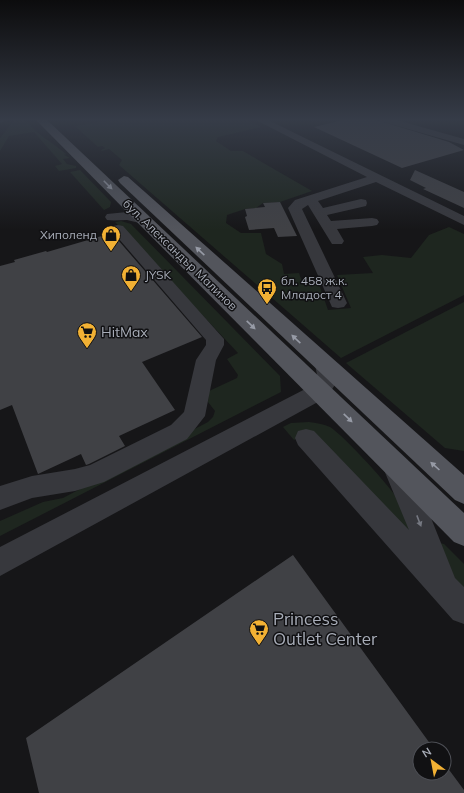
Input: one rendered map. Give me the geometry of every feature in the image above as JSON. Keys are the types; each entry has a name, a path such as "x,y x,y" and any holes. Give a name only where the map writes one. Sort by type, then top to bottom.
{"main road":[{"name":"бул. Александър Малинов","path":"78,156 464,532"},
{"name":"бул. Александър Малинов","path":"96,156 464,492"}],"street":[{"path":"333,156 464,221"},
{"path":"338,303 295,208 300,203 377,178"},
{"path":"113,220 123,200"},
{"path":"311,200 337,241"},
{"path":"319,213 361,203"},
{"path":"113,220 132,216 144,220"},
{"path":"0,498 32,487 75,480 95,474 179,432 194,416 206,360 215,345 215,339 113,220"},
{"path":"327,226 372,222"},
{"path":"0,562 320,391 328,380 325,365"},
{"path":"306,438 464,609"},
{"path":"391,460 414,508 444,587"}],"shaded area":[{"path":"55,156 66,156 70,158 63,159 67,164 76,166 76,168 59,171 55,166 62,164"},
{"path":"117,156 252,156 312,191 280,202 263,203 256,208 245,209 227,215 226,223 241,233 261,233 266,254 282,264 284,274 299,273 303,285 319,284 328,310 351,308 337,275 373,273 363,257 382,255 411,258 429,235 449,227 464,234 464,295 341,358 119,165 122,160"},
{"path":"80,170 111,202 110,207 104,210 70,172"},
{"path":"121,221 131,224 280,376 281,392 0,536 0,521 43,502 63,498 208,422 213,417 215,411 208,402 209,391 237,378 238,375 227,359 238,353 115,222"},
{"path":"464,302 464,451 445,448 346,363"},
{"path":"309,422 330,427 354,448 382,479 397,500 414,543 305,434 294,440 283,427 291,423"},
{"path":"440,543 444,544 464,564 464,595 459,590"}],"building":[{"path":"376,156 443,156 402,168"},
{"path":"415,170 464,192 464,208 423,189 426,188 410,180"},
{"path":"280,202 297,236 278,237 274,228 249,230 245,217 247,216 245,209 265,207 263,203"},
{"name":"HitMax","path":"112,233 202,337 142,362 175,410 119,436 125,446 89,464 86,465 81,454 38,474 12,405 0,410 0,266 15,262 14,260"},
{"name":"Princess Outlet Center","path":"293,555 428,741 412,741 412,781 452,781 452,774 464,790 464,793 39,793 26,738"}],"place":[{"name":"Хиполенд","path":"111,252"},
{"name":"JYSK","path":"131,292"},
{"name":"бл. 458 ж.к. Младост 4","path":"267,305"},
{"name":"HitMax","path":"87,349"},
{"name":"Princess Outlet Center","path":"259,646"}]}
